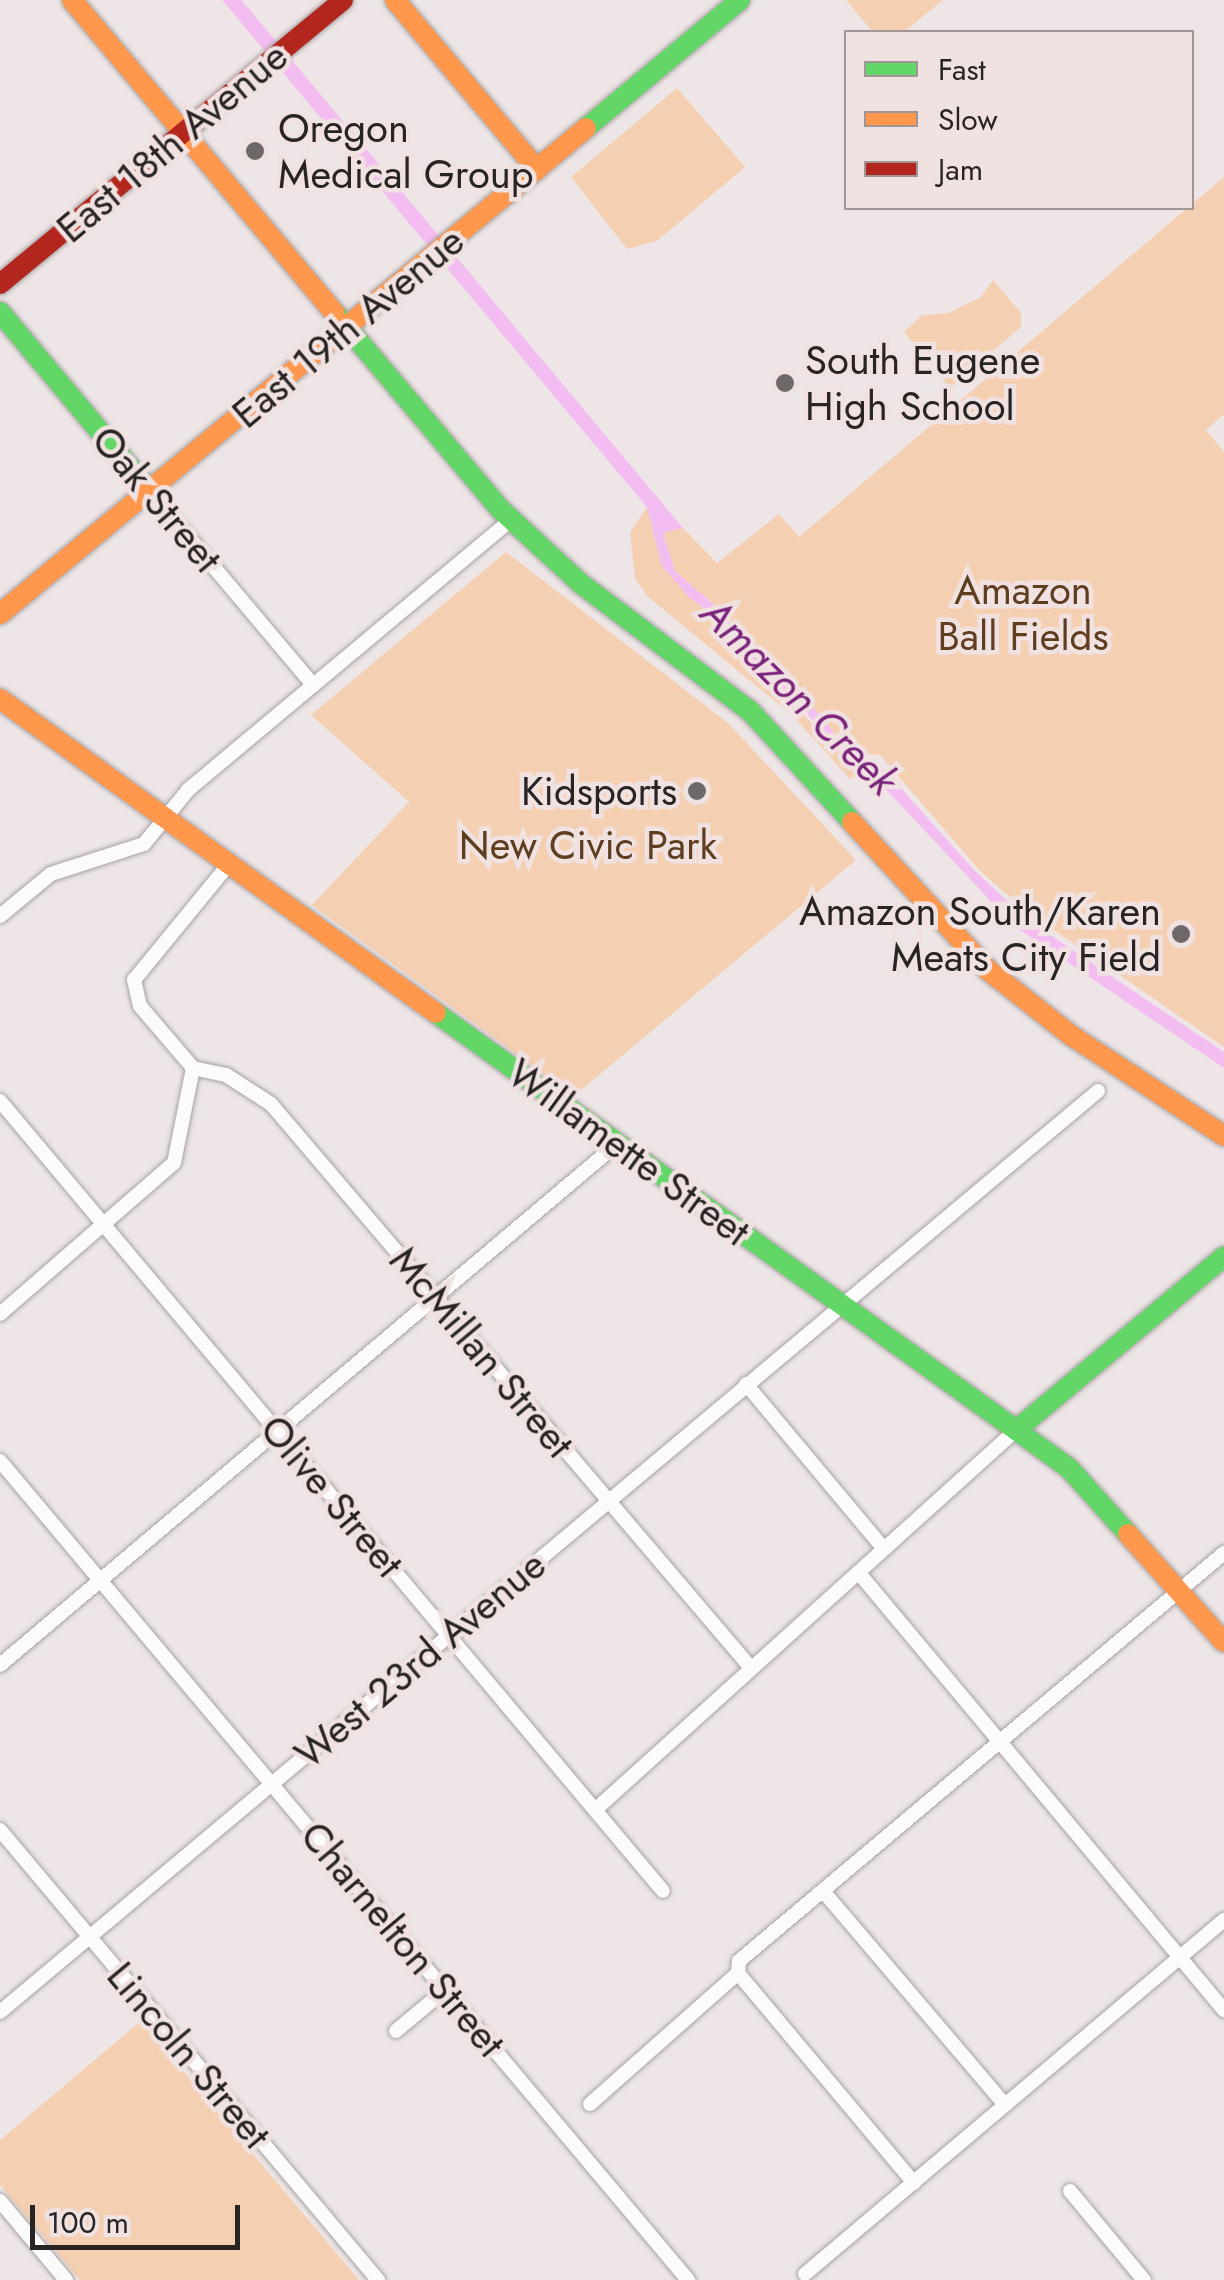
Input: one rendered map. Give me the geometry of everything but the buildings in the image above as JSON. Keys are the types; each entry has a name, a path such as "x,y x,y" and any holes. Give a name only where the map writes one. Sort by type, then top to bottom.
{"main road":[{"path":"72,0 511,520 591,592 750,712 814,776 942,925 1001,982 1224,1136"},
{"name":"East 18th Avenue","path":"0,284 342,0"},
{"path":"396,0 537,170"},
{"name":"East 19th Avenue","path":"0,614 537,170 731,3"},
{"name":"Oak Street","path":"0,312 150,490"},
{"name":"Willamette Street","path":"0,699 1091,1487 1224,1642"},
{"path":"1016,1430 1224,1257"}],"street":[{"name":"Oak Street","path":"150,490 313,685"},
{"path":"0,916 51,874 134,850 188,790 511,520"},
{"path":"0,1314 106,1226 174,1163 192,1068 140,1006 134,980 228,865"},
{"name":"McMillan Street","path":"192,1068 226,1075 271,1104 751,1668"},
{"name":"West 23rd Avenue","path":"0,2012 1098,1091"},
{"name":"Olive Street","path":"0,1101 663,1892"},
{"path":"0,1665 617,1144"},
{"path":"746,1384 884,1548"},
{"path":"595,1810 1016,1430"},
{"name":"Charnelton Street","path":"0,1461 688,2280"},
{"path":"590,2104 823,1891 1224,1553"},
{"path":"858,1572 1224,2010"},
{"name":"Lincoln Street","path":"0,1830 378,2280"},
{"path":"823,1891 1005,2105"},
{"path":"805,2274 1224,1920"},
{"path":"739,1967 914,2183"},
{"path":"396,2031 445,1990"},
{"path":"1070,2190 1144,2280"},
{"path":"0,2201 66,2280"}],"green space":[{"path":"846,0 943,0 906,30 871,30"},
{"path":"677,88 745,167 657,241 627,249 571,177"},
{"name":"Amazon Ball Fields","path":"1224,177 1224,414 1206,430 1224,452 1224,1047 1025,910 981,872 880,755 851,753 808,702 768,672 722,612 675,571 663,532 683,528 717,563 779,514 799,537 1185,210 1194,210 1194,202"},
{"path":"993,280 1021,313 1021,327 950,388 904,332 922,315 948,313 981,297"},
{"path":"647,507 662,566 841,754 865,767 850,779 793,716 647,596 635,578 630,532"},
{"name":"New Civic Park","path":"506,552 728,723 856,860 574,1096 312,905 409,802 311,715"},
{"path":"141,2021 359,2280 80,2280 0,2185 0,2140"}],"water":[{"name":"Amazon Creek","path":"222,0 241,0 250,10 683,528 663,533 675,571 722,612 768,672 808,702 851,753 875,759 974,870 1028,920 1224,1052 1224,1068 1014,926 865,767 841,754 796,700 747,658 719,620 688,596 662,566 647,507"}],"traffic: fast":[{"path":"586,128 740,0"},
{"path":"0,312 149,490"},
{"path":"335,313 501,510 580,583 751,712 852,822"},
{"path":"436,1013 1069,1468 1128,1534"},
{"path":"1016,1430 1224,1257"}],"traffic: slow":[{"path":"72,0 335,313"},
{"path":"395,0 537,169"},
{"path":"0,614 586,128"},
{"path":"0,699 436,1013"},
{"path":"852,822 988,970 1072,1036 1224,1136"},
{"path":"1128,1534 1224,1642"}],"traffic: jam":[{"path":"0,284 343,0"}],"place":[{"name":"Oregon Medical Group","path":"255,151"},
{"name":"South Eugene High School","path":"785,383"},
{"name":"Kidsports","path":"697,791"},
{"name":"Amazon South/Karen Meats City Field","path":"1181,934"}]}
